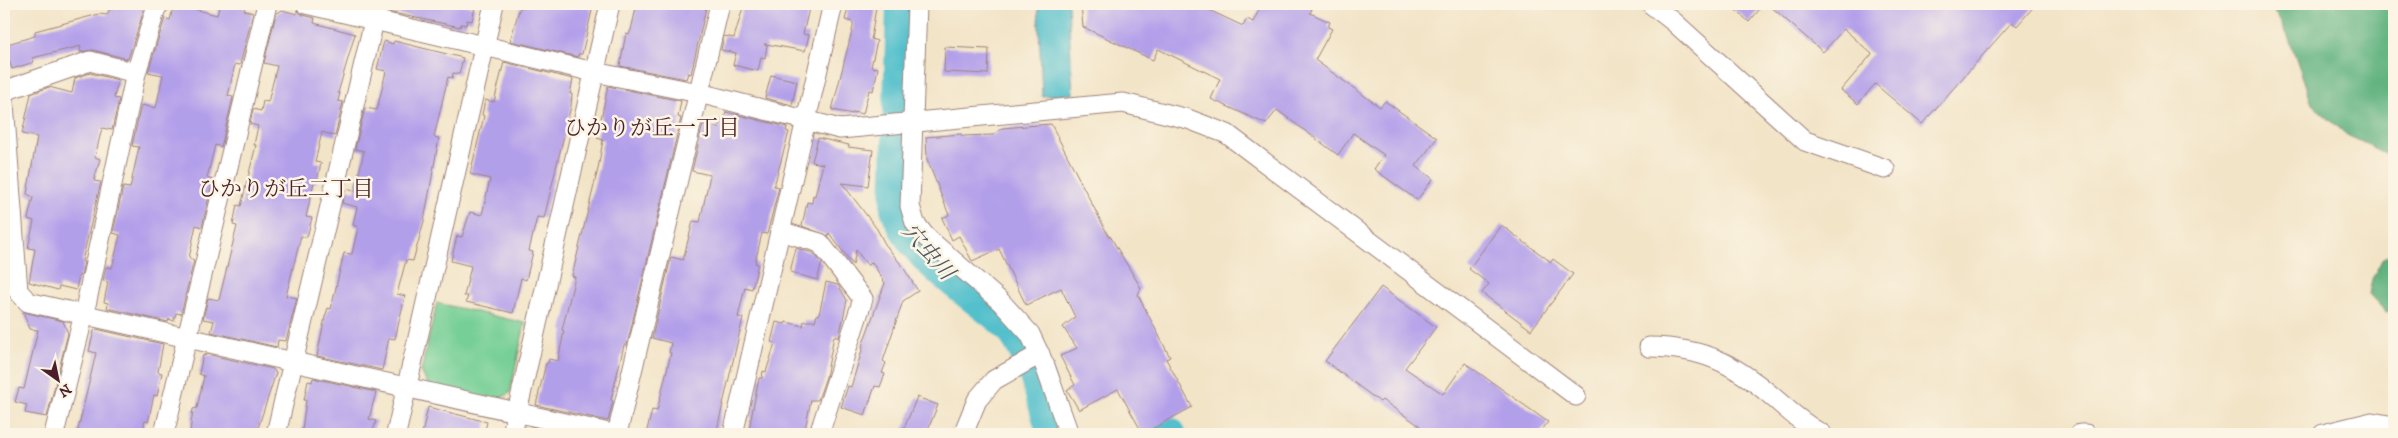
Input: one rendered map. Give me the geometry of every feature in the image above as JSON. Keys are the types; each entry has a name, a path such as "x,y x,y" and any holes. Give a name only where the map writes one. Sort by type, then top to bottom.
{"street":[{"path":"54,434 84,314 136,74 157,5 160,4"},
{"path":"164,434 267,4"},
{"path":"306,4 376,12 484,46 594,72 698,93 840,129 1123,103 1188,118 1227,134 1576,396"},
{"path":"396,434 494,4"},
{"path":"512,434 610,4"},
{"path":"617,434 720,4"},
{"path":"733,434 833,4"},
{"path":"917,4 910,206 915,223 939,250 1001,302 1030,334 1040,354 1069,434"},
{"path":"1651,4 1674,22 1805,141 1885,169"},
{"path":"276,434 376,12"},
{"path":"4,91 90,61 136,74"},
{"path":"4,103 18,291 28,302 613,434"},
{"path":"780,231 820,242 863,299 819,434"},
{"path":"1649,347 1682,348 1720,359 1756,382 1822,434"},
{"path":"962,434 978,400 994,380 1040,354"},
{"path":"2323,434 2372,422 2394,426"},
{"path":"2080,434 2086,434"}],"green space":[{"path":"2271,4 2394,4 2394,157 2347,135 2312,104 2289,38"},
{"path":"2394,253 2394,310 2386,312 2369,294 2372,279 2383,258"},
{"path":"437,303 525,323 510,393 496,401 428,385 421,371"}],"water":[{"path":"1038,4 1068,4 1073,94 1042,96"}],"building":[{"path":"134,4 143,4 143,13 128,59 93,50 80,52 81,46 32,58 34,62 12,69 9,60 4,61 4,45 35,36 35,31 99,14 107,15 109,10"},
{"path":"220,4 246,4 244,10 253,13 240,65 235,64 228,96 233,97 221,147 215,145 207,178 213,180 202,227 196,225 189,258 194,260 181,314 176,313 174,321 169,319 168,322 107,308 108,303 104,302 108,282 103,281 106,267 112,268 120,235 113,233 123,187 130,188 139,147 132,146 141,105 156,108 163,75 148,72 165,18 170,20 173,8 182,10 183,6 217,15"},
{"path":"389,4 461,4 475,7 472,21 467,20 466,25 461,24 460,27 388,12"},
{"path":"523,4 591,4 589,10 592,10 582,54 578,54 578,57 510,41 520,7 522,8"},
{"path":"637,4 688,4 706,8 691,74 688,73 686,79 620,66 626,33 629,34 631,30"},
{"path":"744,4 810,4 803,34 809,35 805,51 764,44 767,45 765,58 761,57 758,71 733,65 736,53 721,50 724,36 734,38"},
{"path":"849,4 874,4 873,6 876,7 871,39 877,41 871,67 878,68 873,91 869,90 863,114 832,110 853,27 853,22 845,20"},
{"path":"1081,4 1196,4 1243,26 1247,19 1253,22 1262,4 1314,4 1310,13 1330,22 1328,27 1332,29 1315,60 1380,107 1385,101 1437,138 1416,166 1433,179 1417,200 1374,169 1384,155 1353,133 1338,155 1277,110 1266,124 1211,99 1220,79 1158,49 1153,60 1083,27"},
{"path":"1729,4 1764,4 1749,22"},
{"path":"1768,4 2036,4 2017,26 2012,22 1922,124 1875,84 1858,104 1841,90 1872,54 1844,29 1823,52"},
{"path":"282,10 297,14 297,10 303,15 315,18 314,23 355,34 338,93 340,93 338,101 343,102 335,136 322,132 315,162 321,163 317,182 314,182 306,217 312,218 307,237 301,236 286,296 297,298 286,341 278,340 277,347 211,332 214,321 203,319 208,298 219,300 237,226 233,225 237,205 241,206 256,145 254,145 258,126 250,124 253,109 261,111 263,101 268,102 277,66 264,63 276,14"},
{"path":"384,41 393,44 394,41 463,58 459,74 453,73 452,78 448,77 434,137 439,138 424,221 413,261 406,260 397,294 405,296 395,339 389,338 382,370 317,356 325,317 328,308 331,309 344,253 352,254 358,227 353,225 357,207 342,203 346,189 355,191 364,151 355,149 365,108 377,110 386,71 377,69"},
{"path":"945,47 989,49 988,74 944,72"},
{"path":"504,62 573,79 570,94 572,94 571,106 544,218 537,217 529,251 533,252 526,280 521,278 513,313 466,302 468,296 464,296 471,266 451,261 457,236 462,237 470,212 482,215 490,179 470,174 484,116 482,115 485,100 494,102"},
{"path":"90,73 118,80 114,98 119,99 112,130 102,128 95,157 100,159 94,181 101,182 82,261 84,262 81,276 79,275 76,290 59,286 58,290 29,282 35,249 28,248 34,221 28,219 33,197 27,194 37,137 22,134 31,94 49,87 72,93 75,78"},
{"path":"771,75 797,81 792,105 765,98"},
{"path":"608,86 681,101 678,117 681,118 627,345 624,345 608,421 536,405 546,363 548,363 549,359 558,361 564,331 562,330 575,277 572,276 598,169 603,140 597,138"},
{"path":"726,112 787,127 786,131 789,132 774,186 779,187 767,234 762,233 755,263 758,264 752,289 745,287 738,317 743,318 716,434 646,434 652,410 657,411 671,353 669,353 671,343 652,338 671,257 683,260 693,221 700,222 710,175 692,171 703,124 719,128 721,120 724,121"},
{"path":"1051,124 1109,237 1141,288 1138,295 1170,357 1166,359 1192,407 1143,434 1118,389 1079,410 1067,390 1075,385 1060,356 1077,348 1063,327 1075,317 1061,288 1026,305 999,249 972,261 959,236 952,240 942,218 949,215 927,159 926,137 961,134 962,136 993,135 1002,128"},
{"path":"818,138 849,145 848,147 873,150 868,186 842,183 877,229 885,244 903,267 918,291 903,301 883,361 886,363 882,373 885,374 880,387 875,386 865,415 841,407 848,386 851,387 862,346 885,283 872,262 868,266 856,250 853,265 829,233 828,236 802,226 807,202 812,203 813,195 815,196 823,164 812,162"},
{"path":"1501,225 1551,262 1553,259 1573,274 1531,330 1482,293 1489,284 1469,269"},
{"path":"796,248 813,253 822,263 817,280 790,272"},
{"path":"826,282 838,285 847,300 839,338 834,336 826,377 818,400 811,400 804,434 748,434 759,378 762,378 763,371 766,372 775,343 771,342 776,322 803,326 804,321 815,321 817,315 819,315"},
{"path":"1381,287 1436,327 1405,368 1443,394 1465,363 1548,422 1539,434 1414,434 1420,426 1382,400 1380,402 1325,361"},
{"path":"23,312 63,321 68,333 47,417 25,413 27,405 15,402 19,388 24,389 38,330 30,329"},
{"path":"96,329 163,344 158,372 162,373 157,396 154,395 148,422 145,421 142,434 77,434 96,353 89,351"},
{"path":"206,354 273,369 276,373 256,434 202,434 190,432 193,409 197,408 204,376 199,374 203,355 205,356"},
{"path":"313,378 376,392 369,419 376,421 372,434 324,434 302,430 306,400 304,400 308,381 312,382"},
{"path":"917,397 938,405 926,434 911,434 903,431"},
{"path":"428,407 487,422 484,434 422,434"},
{"path":"531,427 563,434 529,434"}],"waterway":[{"name":"穴虫川","path":"903,4 897,208 903,224 922,251 946,274 1001,317 1014,331 1033,367 1054,434"}],"district":[{"name":"ひかりが丘一丁目","path":"652,127"},
{"name":"ひかりが丘二丁目","path":"286,188"}]}
